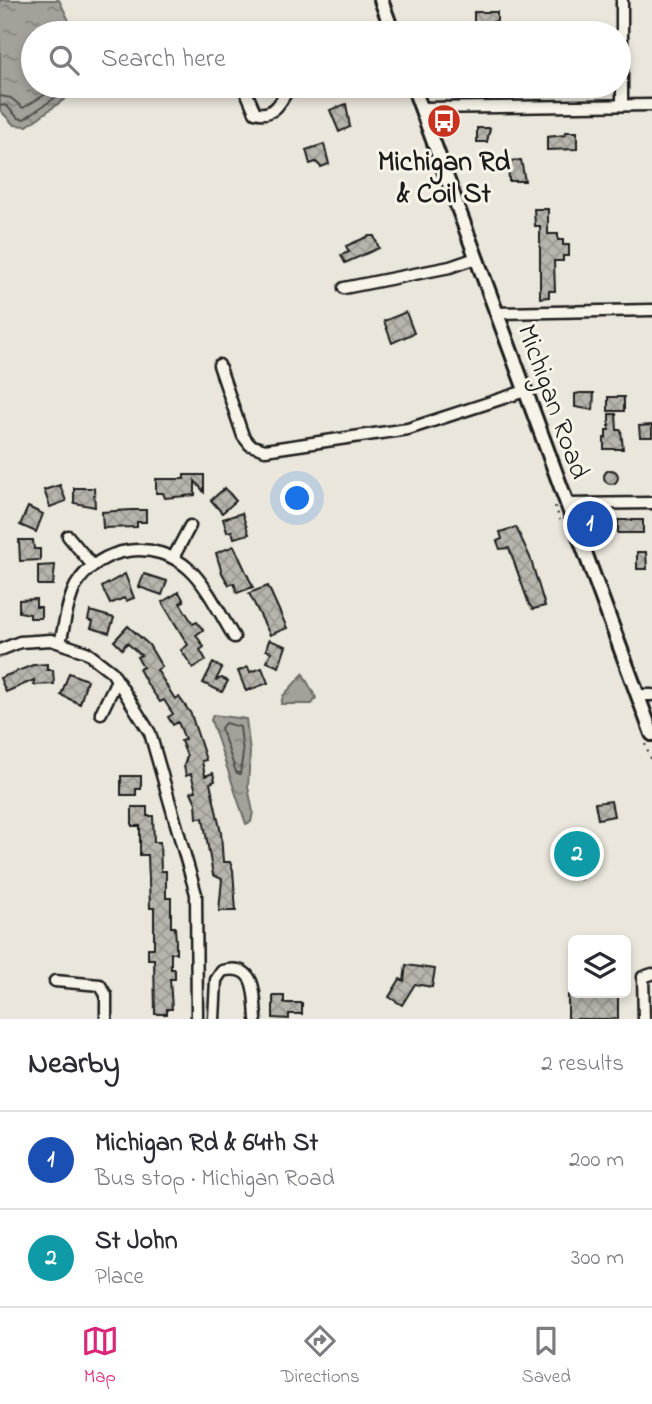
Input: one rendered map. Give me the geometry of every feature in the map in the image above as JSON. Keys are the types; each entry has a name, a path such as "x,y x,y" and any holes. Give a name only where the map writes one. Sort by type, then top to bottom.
{"main road":[{"path":"381,0 389,21"},
{"name":"Michigan Road","path":"417,98 652,734"}],"street":[{"path":"622,0 622,21"},
{"path":"248,98 255,112 264,114 277,109 283,98"},
{"path":"622,98 622,105"},
{"path":"421,108 652,105"},
{"path":"344,288 450,267 476,258"},
{"path":"496,313 652,310"},
{"path":"219,365 243,436 250,445 265,450 408,429 525,391"},
{"path":"567,505 652,503"},
{"path":"173,558 190,526"},
{"path":"68,536 93,566"},
{"path":"60,643 73,592 93,566 113,554 132,550 153,551 173,558 199,580 234,637"},
{"path":"0,650 33,640 60,643 90,654 117,680 157,747 196,894 197,1019"},
{"path":"101,713 117,680"},
{"path":"638,695 652,695"},
{"path":"214,1019 216,980 222,971 233,968 243,971 251,979 256,1019"},
{"path":"644,1019 643,977 652,974"},
{"path":"55,981 100,985 106,995 106,1019"}],"water":[{"path":"0,0 59,0 69,21 21,21 21,98 66,98 27,126 14,125 0,110"},
{"path":"303,674 316,698 312,704 281,704 283,696"},
{"path":"213,715 246,719 250,752 248,787 253,812 251,822 246,824 211,720"}],"building":[{"path":"474,12 497,12 497,21 474,21"},
{"path":"346,104 350,127 339,132 330,110"},
{"path":"477,128 490,128 487,142 477,142"},
{"path":"565,132 577,132 577,149 547,150 547,137 565,135"},
{"path":"324,144 329,164 321,167 316,162 310,164 306,150"},
{"path":"521,160 525,181 509,181 508,161"},
{"path":"534,209 548,209 548,234 558,234 558,240 563,240 563,245 569,245 569,256 563,256 563,261 554,261 555,291 549,291 549,297 540,298 540,226 535,226"},
{"path":"374,236 379,248 345,263 341,255 349,252 346,246"},
{"path":"406,312 414,333 392,343 384,321"},
{"path":"594,393 593,410 575,407 575,394"},
{"path":"608,397 624,397 624,411 608,411"},
{"path":"609,414 616,414 617,430 621,430 623,449 604,449 606,430 609,430"},
{"path":"652,425 652,437 640,437 639,426"},
{"path":"608,470 614,470 618,477 614,484 608,484 604,480 604,474"},
{"path":"184,475 204,475 204,492 195,481 195,495 165,498 163,493 156,493 156,479 184,479"},
{"path":"60,485 66,501 50,507 44,490"},
{"path":"74,488 94,488 95,507 74,503"},
{"path":"225,488 236,501 222,513 211,500"},
{"path":"28,507 43,514 36,532 20,525"},
{"path":"146,510 146,522 137,522 137,527 103,528 102,512"},
{"path":"242,513 249,534 234,538 232,531 227,532 223,519"},
{"path":"618,520 643,520 643,533 618,533"},
{"path":"516,527 530,557 545,606 533,609 529,604 509,548 500,549 497,541 502,539 500,532"},
{"path":"19,540 33,540 34,549 40,549 40,560 20,561"},
{"path":"234,546 253,587 237,593 234,583 229,585 222,573 216,553"},
{"path":"637,552 646,552 647,569 637,569"},
{"path":"55,565 53,585 38,585 38,566"},
{"path":"125,574 134,598 126,601 124,598 110,604 102,587"},
{"path":"144,574 167,581 162,595 139,587"},
{"path":"268,586 287,628 270,635 249,593"},
{"path":"179,592 184,601 180,603 193,624 197,622 203,630 196,635 204,647 200,650 206,660 193,668 181,650 188,645 162,602"},
{"path":"36,599 36,607 41,607 41,618 30,618 30,614 19,612 19,600"},
{"path":"90,611 114,618 109,633 91,628 93,622 88,620"},
{"path":"128,626 149,645 162,667 157,670 175,699 179,697 191,714 206,760 202,761 205,776 213,773 215,781 210,783 221,833 223,862 230,862 233,870 236,911 219,911 222,879 213,875 203,818 197,818 196,803 191,792 196,791 191,774 186,776 184,766 187,756 181,741 185,739 178,722 173,725 168,717 173,714 164,700 160,702 146,682 139,669 143,667 137,657 141,655 127,643 122,649 114,641"},
{"path":"269,640 286,646 279,667 267,662 271,652 266,650"},
{"path":"213,663 222,668 216,680 222,678 228,681 222,692 203,683"},
{"path":"47,664 47,670 53,670 54,684 34,685 34,680 6,692 0,678 33,665"},
{"path":"248,667 250,672 262,668 268,683 246,691 238,671"},
{"path":"69,673 87,680 80,704 61,695"},
{"path":"121,776 141,776 141,789 136,789 136,795 121,795"},
{"path":"611,801 614,816 598,819 595,803"},
{"path":"132,807 147,807 147,816 153,816 154,842 160,842 161,871 166,871 166,898 171,898 171,927 175,927 176,953 171,953 171,969 175,969 175,979 170,979 172,1009 167,1009 167,1014 155,1014 154,959 148,959 148,948 154,948 154,908 150,908 148,855 140,855 140,826 132,826"},
{"path":"585,844 586,864 581,864 581,879 570,879 568,845"},
{"path":"406,965 435,969 432,987 415,984 402,1005 389,997 400,979 404,981"},
{"path":"273,996 284,996 284,1003 302,1003 302,1014 289,1014 289,1019 273,1018"},
{"path":"568,998 618,998 618,1019 568,1019"}],"place":[{"name":"Michigan Rd & Coil St","path":"444,121"},
{"name":"Michigan Rd & 64th St","path":"590,524"},
{"name":"St John","path":"577,854"}]}
